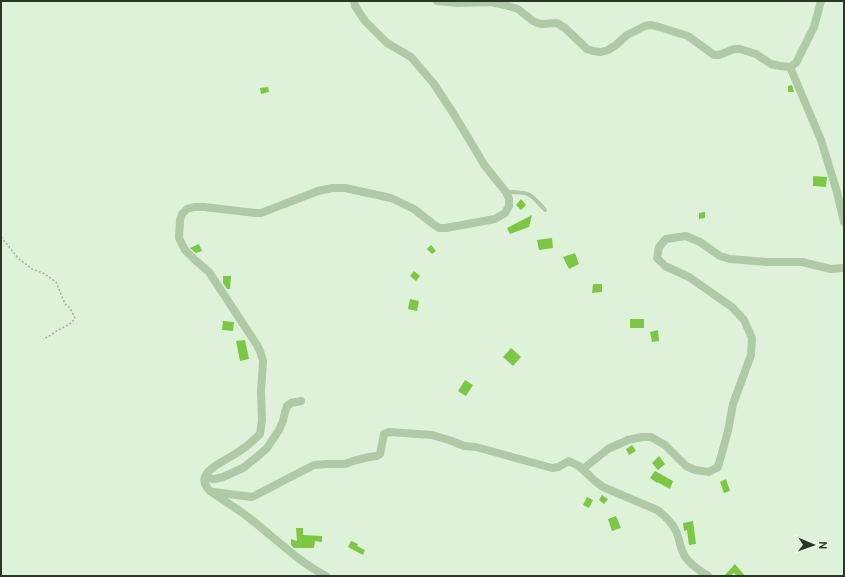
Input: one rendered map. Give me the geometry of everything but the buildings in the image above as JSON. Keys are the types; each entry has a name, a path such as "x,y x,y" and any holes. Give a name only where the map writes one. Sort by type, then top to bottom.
{"street":[{"path":"326,576 300,560 247,516 206,488 204,482 208,471 236,454 260,434 262,421 261,391 263,361 257,345 209,272 185,250 179,238 180,220 182,214 187,208 194,206 261,213 318,191 332,188 345,188 390,198 414,209 439,228 495,220 505,213 509,206 509,199 506,192 485,166 434,84 411,57 388,43 365,21 355,6 354,1"},
{"path":"437,1 457,3 490,2 518,9 537,23 557,23 565,28 587,49 592,51 601,52 608,50 627,35 650,24 688,36 714,54 719,55 734,49 740,49 756,54 771,64 790,67 796,63 814,27 821,1"},
{"path":"790,67 821,140 837,192 844,222"},
{"path":"583,469 608,449 628,440 642,437 651,437 665,445 686,466 695,470 709,472 718,467 728,431 733,404 751,355 752,338 744,320 732,307 689,277 665,266 657,258 659,247 666,239 686,236 700,242 720,256 730,259 767,262 802,262 831,269 844,268"},
{"path":"205,478 214,480 223,477 243,468 257,457 267,448 279,430 287,406 291,403 301,401"},
{"path":"210,491 252,497 314,465 345,464 369,456 377,456 380,454 384,434 389,432 432,435 464,446 476,447 552,468 558,467 569,461 574,463 603,487 664,514 676,531 680,548 686,558 701,572 708,576"}],"lane":[{"path":"506,192 525,192 532,195 545,210"}],"path":[{"path":"1,238 18,258 32,269 45,274 56,282 65,304 70,308 75,318 70,324 43,339"}]}
